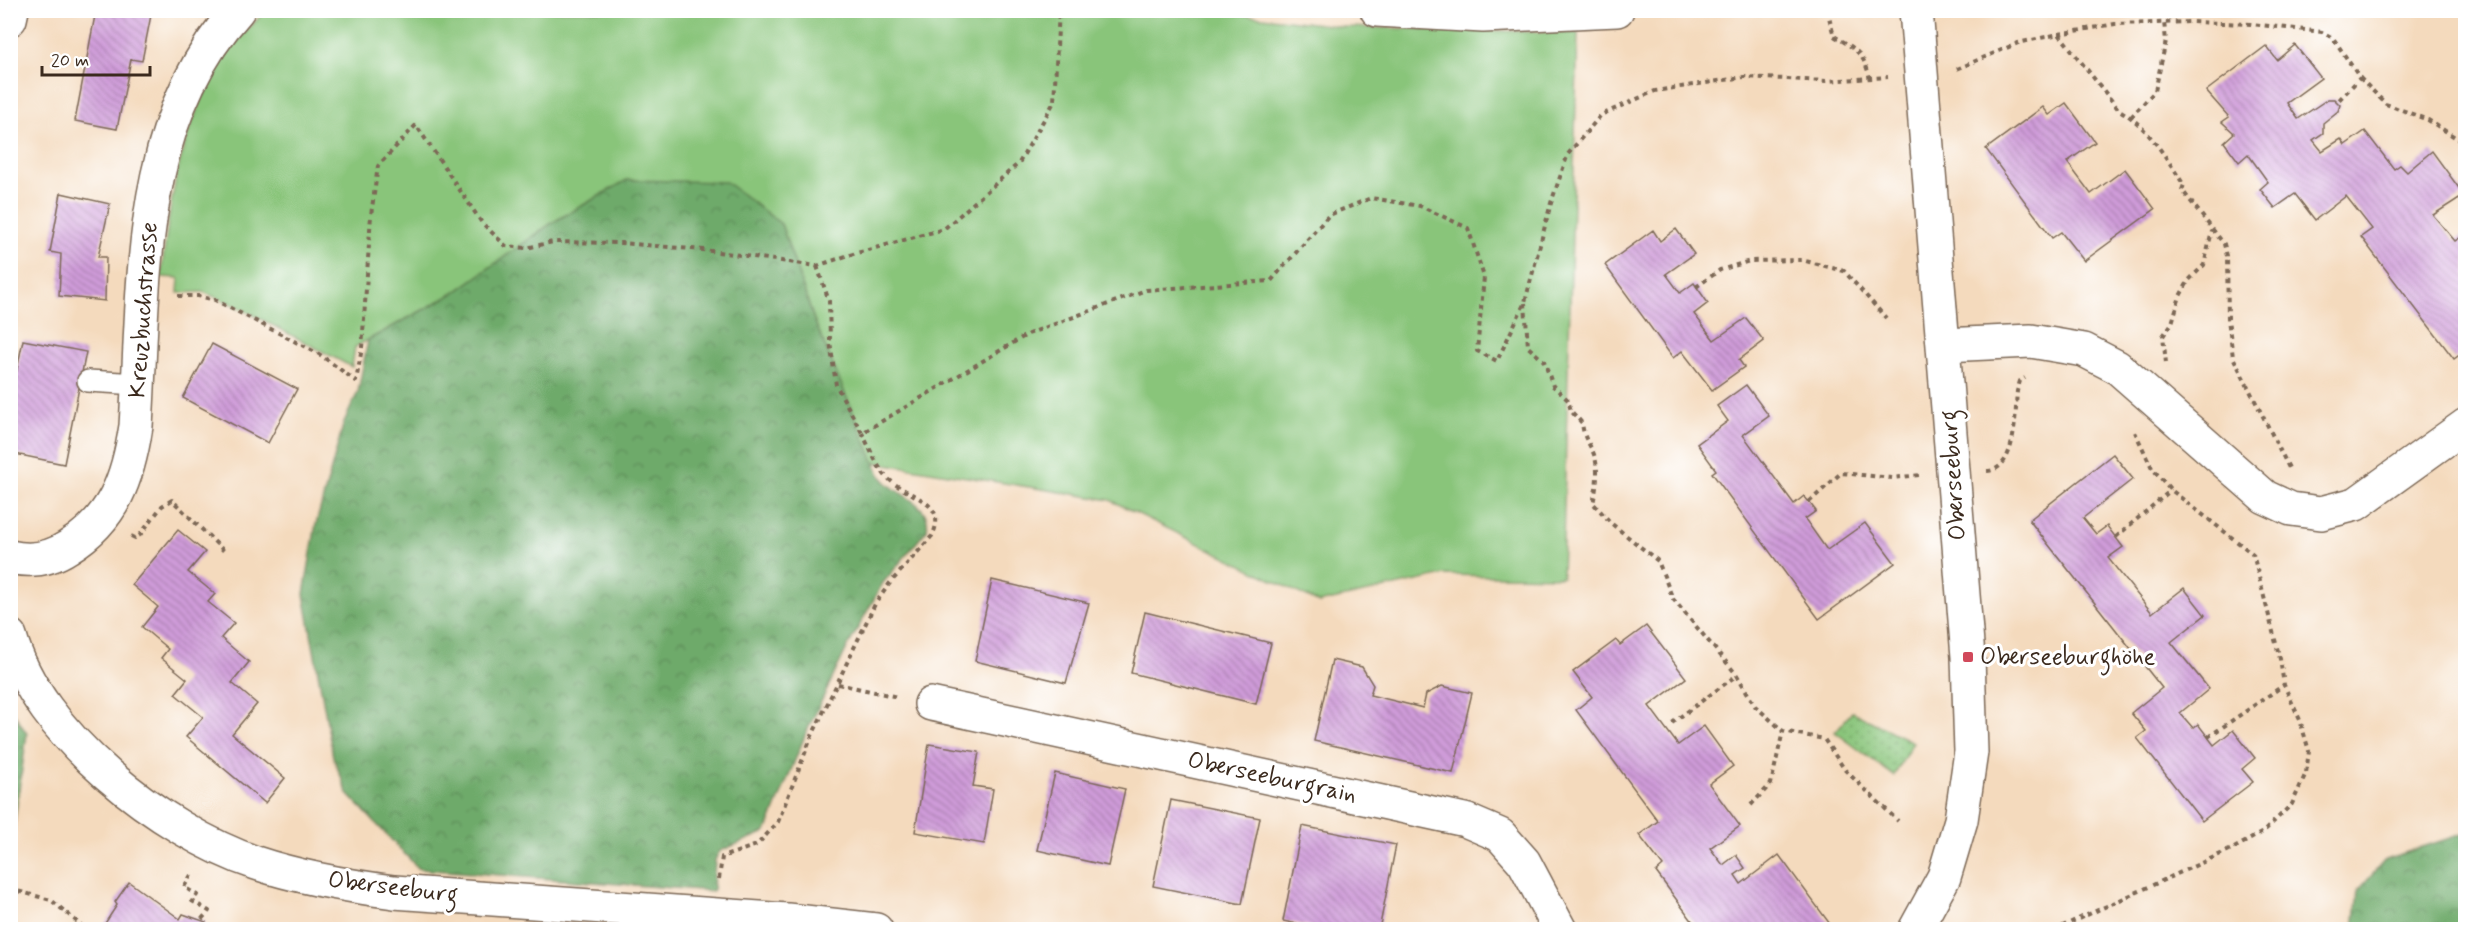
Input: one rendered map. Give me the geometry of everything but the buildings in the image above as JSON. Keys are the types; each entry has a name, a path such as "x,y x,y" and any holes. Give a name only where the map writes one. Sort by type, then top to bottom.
{"street":[{"path":"10,19 12,10"},
{"name":"Kreuzbuchstrasse","path":"10,557 25,560 58,554 87,536 105,517 119,491 131,457 148,231 161,158 184,91 206,51 238,10"},
{"path":"1377,10 1483,14 1617,10"},
{"name":"Oberseeburg","path":"1915,930 1944,877 1961,820 1971,752 1968,657 1917,10"},
{"path":"1944,345 2031,341 2084,350 2117,367 2265,497 2291,509 2321,513 2356,504 2466,425"},
{"name":"Oberseeburg","path":"10,636 15,651 43,705 58,726 116,782 150,807 202,839 256,863 340,885 647,920 788,920 876,930"},
{"name":"Oberseeburgrain","path":"931,704 1465,820 1500,835 1524,861 1560,930"}],"lane":[{"path":"88,381 138,384"}],"path":[{"path":"198,296 215,300 319,354 356,381 362,348 371,215 378,166 416,125 482,223 506,246 526,248 553,242 621,243 704,250 818,266 944,229 1019,164 1054,102 1059,10"},
{"path":"1827,10 1834,36 1858,50 1866,61 1870,79"},
{"path":"2131,117 2154,91 2166,41 2164,22"},
{"path":"1948,72 2019,43 2115,24 2164,22 2251,24 2322,32 2334,38 2360,78 2386,104 2428,120 2466,144"},
{"path":"2059,34 2119,110 2131,117 2158,147 2184,185 2182,190 2224,244 2227,256 2228,319 2233,357 2292,476"},
{"path":"862,433 1028,334 1135,294 1146,290 1271,281 1329,215 1371,198 1420,206 1468,228 1484,277 1477,351 1497,361 1526,303 1551,203 1568,154 1601,116 1655,91 1744,77 1826,81 1894,77"},
{"path":"2337,102 2360,78"},
{"path":"2166,368 2163,336 2172,323 2180,296 2189,280 2204,265 2212,230"},
{"path":"1696,287 1720,270 1750,261 1802,260 1844,271 1886,318"},
{"path":"718,891 722,857 757,845 778,822 811,738 875,604 932,537 937,521 931,506 890,481 836,385 830,340 829,301 818,266"},
{"path":"1526,303 1528,347 1544,361 1553,386 1568,400 1571,411 1582,423 1584,438 1593,452 1597,484 1593,503 1612,524 1658,561 1673,599 1737,675 1755,706 1783,731 1824,739 1845,770 1898,821"},
{"path":"1809,502 1841,473 1893,478 1954,471 1991,471 2003,464 2009,453 2017,391 2020,381 2028,376"},
{"path":"2054,930 2234,848 2263,832 2282,816 2298,793 2306,772 2309,751 2300,720 2284,685 2280,659 2253,554 2171,490 2152,468 2133,427"},
{"path":"2116,537 2171,490"},
{"path":"140,535 162,506 172,500 224,550"},
{"path":"1672,723 1737,675"},
{"path":"838,684 931,704"},
{"path":"2208,737 2284,685"},
{"path":"1751,805 1771,784 1783,731"},
{"path":"191,874 184,886 197,895 192,901 209,911 200,921"},
{"path":"10,889 51,900 87,930"}],"green space":[{"path":"1205,10 1345,27 1578,33 1562,577 1444,575 1319,603 1110,500 874,462 814,320 781,224 627,180 552,223 454,293 355,347 352,367 234,305 203,292 178,293 179,278 161,277 173,193 186,140 195,115 225,56 265,11"},
{"path":"627,180 726,182 781,224 814,320 880,475 889,485 919,506 927,521 927,530 883,583 847,648 806,733 766,832 720,851 715,860 713,891 419,869 348,794 333,757 304,594 316,524 344,422 358,392 368,340 454,293 552,223"},
{"path":"11,709 27,734 11,847"},
{"path":"1852,712 1913,742 1894,776 1835,732"},
{"path":"2465,833 2465,929 2354,929 2358,891 2386,859"}],"place":[{"name":"Oberseeburghöhe","path":"1968,657"}]}
